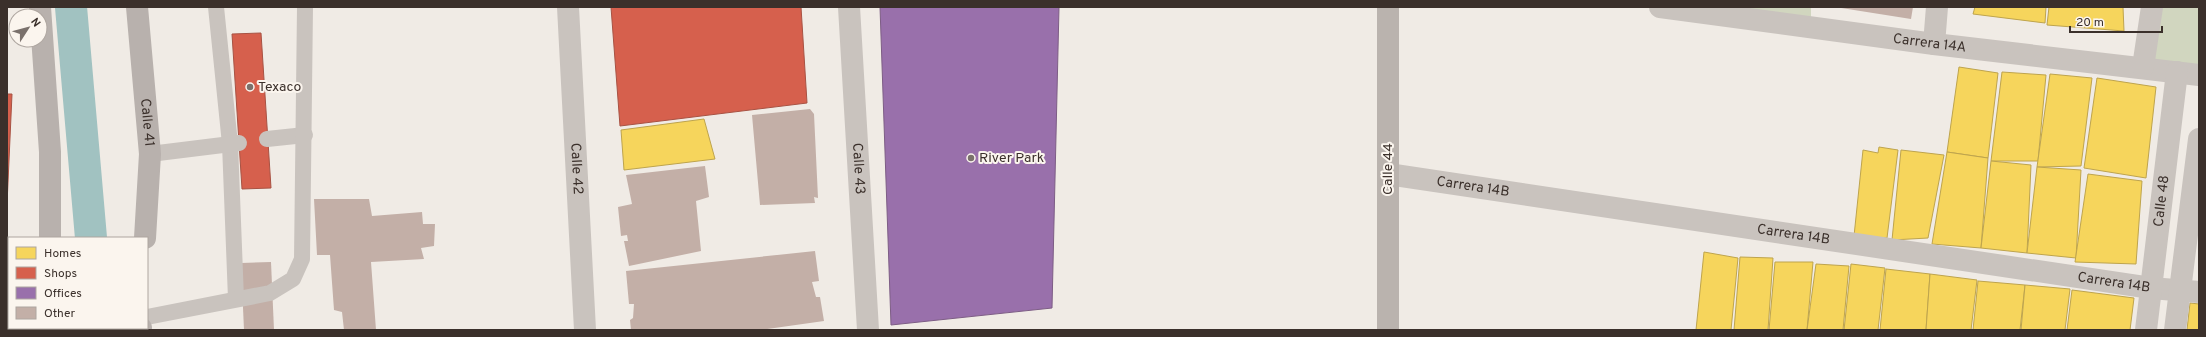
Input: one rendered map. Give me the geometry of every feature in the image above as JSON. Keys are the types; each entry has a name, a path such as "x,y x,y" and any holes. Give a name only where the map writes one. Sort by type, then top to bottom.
{"main road":[{"path":"40,7 50,152 50,237"},
{"name":"Calle 41","path":"137,7 150,154 145,237"}],"street":[{"name":"Calle 42","path":"568,7 585,330"},
{"name":"Calle 43","path":"849,7 868,330"},
{"name":"Calle 44","path":"1388,7 1388,330"},
{"name":"Carrera 14A","path":"1660,7 1934,44 2199,74"},
{"path":"1934,44 1937,7"},
{"path":"2144,67 2152,7"},
{"name":"Calle 48","path":"2146,330 2177,72"},
{"path":"2175,330 2190,291 2199,139"},
{"name":"Carrera 14B","path":"1388,174 2151,288 2190,291"}],"lane":[{"path":"148,316 270,293 293,279 302,259 305,135 305,7"},
{"path":"221,8 234,143 236,299"},
{"path":"268,139 305,135"},
{"path":"150,154 234,143"}],"green space":[{"path":"1714,7 1811,7 1811,17"},
{"path":"2154,7 2199,7 2199,68 2145,61"}],"building: Homes":[{"path":"1975,7 2046,7 2045,23 1973,14"},
{"path":"2049,7 2123,7 2124,31 2047,25"},
{"path":"1959,67 1998,73 1988,158 1947,152"},
{"path":"2002,72 2046,75 2038,161 1991,161"},
{"path":"2050,74 2092,78 2081,166 2037,167"},
{"path":"2097,78 2156,87 2146,178 2084,168"},
{"path":"704,119 715,159 624,170 621,130"},
{"path":"1879,147 1898,150 1887,238 1854,236 1863,150 1878,153"},
{"path":"1901,150 1944,155 1928,238 1892,240"},
{"path":"1947,152 1988,158 1981,248 1932,244"},
{"path":"1991,161 2031,165 2027,253 1981,248"},
{"path":"2037,167 2081,170 2076,258 2027,253"},
{"path":"2088,174 2142,181 2136,264 2075,262"},
{"path":"1704,252 1738,258 1731,330 1696,330"},
{"path":"1740,257 1773,258 1768,330 1734,330"},
{"path":"1775,262 1813,262 1807,330 1769,330"},
{"path":"1816,264 1849,266 1843,330 1807,330"},
{"path":"1851,264 1885,268 1878,330 1844,330"},
{"path":"1886,269 1930,274 1926,330 1880,330"},
{"path":"1930,274 1977,280 1971,330 1926,330"},
{"path":"1978,281 2025,285 2020,330 1973,330"},
{"path":"2025,285 2070,289 2065,330 2021,330"},
{"path":"2072,290 2134,298 2130,330 2067,330"},
{"path":"2190,303 2199,304 2199,330 2187,330"}],"building: Shops":[{"path":"611,7 801,7 807,103 620,126"},
{"name":"Texaco","path":"261,33 271,188 242,189 232,34"},
{"path":"7,94 12,94 7,204"}],"building: Offices":[{"name":"River Park","path":"880,7 1059,7 1052,308 891,325"}],"building: Other":[{"path":"1835,7 1913,7 1911,19"},
{"path":"810,109 814,114 818,198 814,197 815,203 760,205 752,115"},
{"path":"705,166 709,197 696,201 701,251 629,266 624,241 628,241 627,235 621,236 618,207 632,204 626,175"},
{"path":"314,199 369,199 372,216 422,212 423,224 435,224 434,246 421,248 424,259 371,262 376,330 344,330 342,312 334,310 330,255 317,255"},
{"path":"815,251 819,281 812,282 816,297 820,297 824,321 761,330 631,330 630,320 633,318 634,304 629,304 626,271"},
{"path":"271,262 274,330 244,330 241,263"}],"waterway":[{"path":"71,7 91,237"}],"place":[{"name":"Texaco","path":"250,87"},
{"name":"River Park","path":"971,158"}]}
